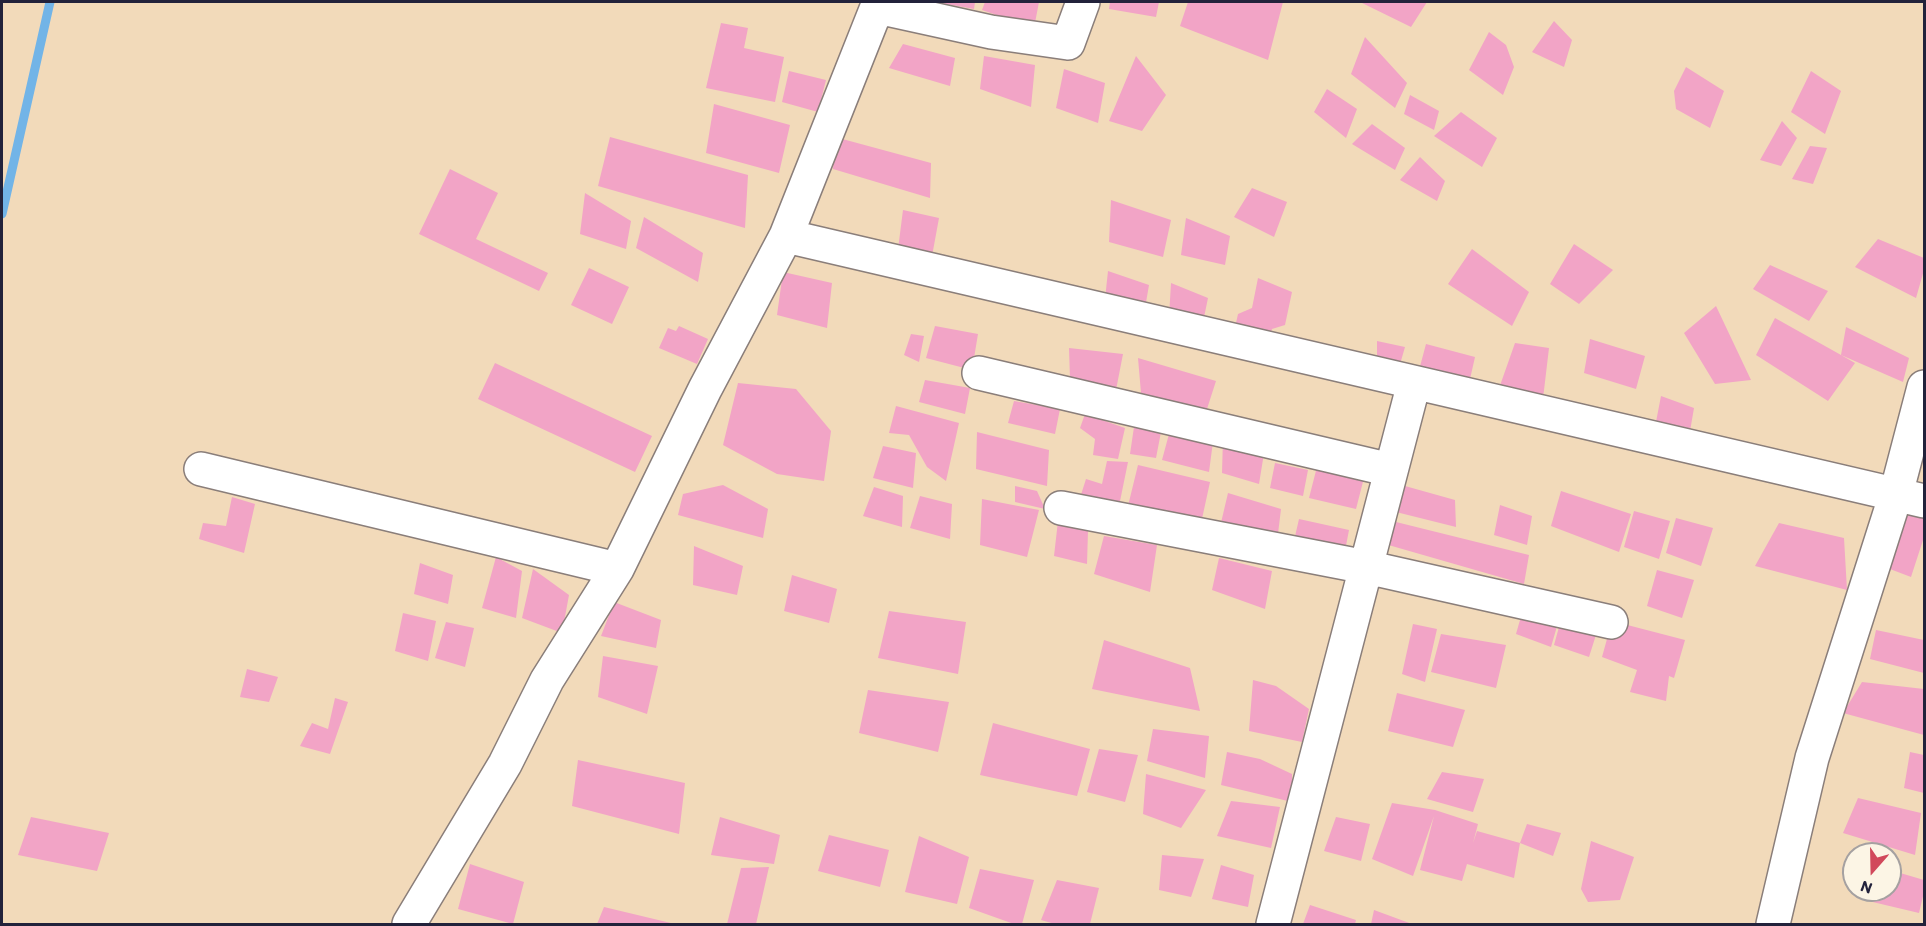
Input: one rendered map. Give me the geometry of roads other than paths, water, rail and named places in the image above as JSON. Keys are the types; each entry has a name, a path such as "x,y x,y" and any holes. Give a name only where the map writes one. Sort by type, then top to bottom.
{"street":[{"path":"409,924 505,764 547,680 617,569 705,389 786,236 878,4 991,32 1068,43 1083,2"},
{"path":"786,236 1910,497"},
{"path":"979,374 1391,470"},
{"path":"1273,924 1414,383"},
{"path":"1773,924 1812,758 1910,497 1924,387"},
{"path":"201,469 617,569"},
{"path":"1061,508 1366,567 1611,622"}],"waterway":[{"path":"2,214 50,2"}]}
